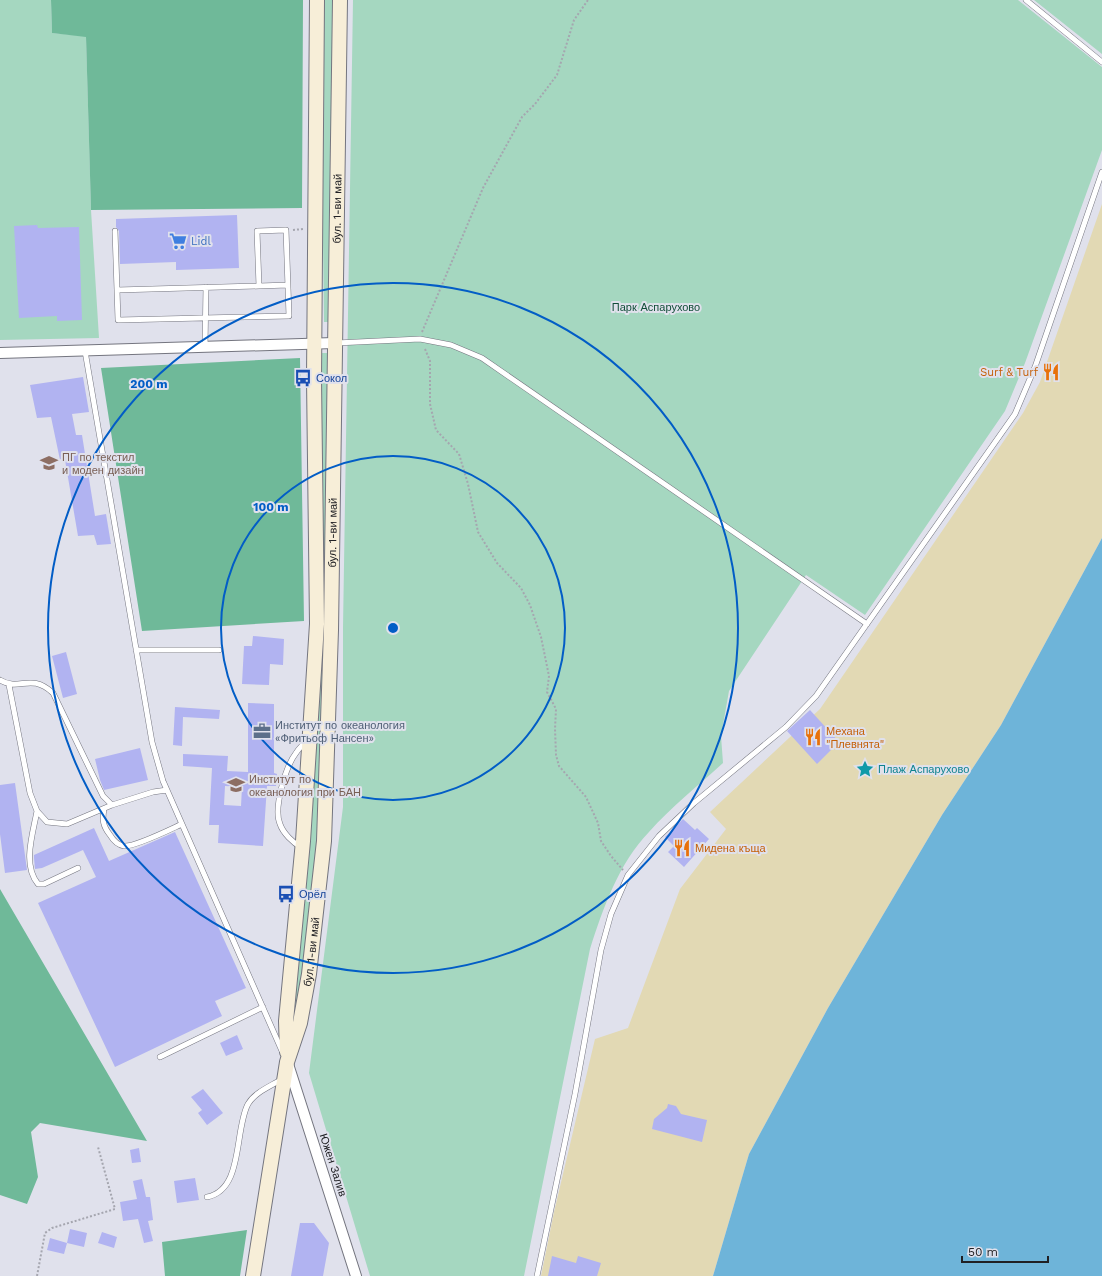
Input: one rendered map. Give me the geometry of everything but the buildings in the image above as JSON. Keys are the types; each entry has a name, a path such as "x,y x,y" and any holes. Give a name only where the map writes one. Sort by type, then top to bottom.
{"main road":[{"name":"бул. 1-ви май","path":"287,1062 286,1021 302,848 308,739 317,624 314,386 316,343 316,0"},
{"name":"бул. 1-ви май","path":"253,1276 284,1077 287,1062 300,1023 309,974 324,841 331,638 340,0"}],"street":[{"path":"0,353 334,343"},
{"name":"Южен Залив","path":"287,1062 356,1276"}],"lane":[{"path":"1026,0 1102,62"},
{"path":"536,1276 575,1094 601,950 611,914 628,875 664,831 694,803 786,727 816,696 1015,414 1036,367 1102,172"},
{"path":"115,231 118,320 289,316 286,230 257,231 259,286"},
{"path":"117,290 288,285"},
{"path":"205,347 206,287"},
{"path":"334,343 420,339 451,345 482,358 867,624"},
{"path":"85,351 152,742 168,790 182,824 287,1062"},
{"path":"136,650 219,650"},
{"path":"0,680 9,685 32,681 44,685 53,693 103,796 112,805"},
{"path":"9,685 30,793 37,811 47,822 67,824 112,805 153,792 168,790"},
{"path":"302,848 294,843 280,824 278,814 287,770 296,752 308,739"},
{"path":"104,809 102,820 108,833 113,841 124,846 136,843 182,824"},
{"path":"37,811 28,854 35,880 38,884 44,884 78,868"},
{"path":"160,1057 263,1007"},
{"path":"207,1197 216,1195 224,1189 232,1171 248,1104 256,1094 284,1077"}],"path":[{"path":"420,339 426,320 483,188 522,117 535,104 558,75 574,20 588,0"},
{"path":"286,230 316,229"},
{"path":"430,347 423,345 430,361 430,404 436,430 459,454 468,484 478,532 497,564 521,588 530,605 542,637 549,676 547,692 556,709 554,729 556,755 559,766 586,797 598,823 601,841 611,856 628,875"},
{"path":"37,1276 45,1233 52,1228 115,1209 98,1147"}],"green space":[{"path":"0,0 51,0 52,33 86,36 91,210 99,338 0,340"},
{"path":"51,0 303,0 302,208 91,210 86,37 52,33"},
{"path":"320,0 337,0 330,322 324,322"},
{"name":"Парк Аспарухово","path":"353,0 1018,0 1102,67 1102,150 1025,363 1005,411 865,615 806,575 729,691 721,736 723,763 675,805 638,844 613,887 600,918 590,949 524,1276 370,1276 309,1073 343,807 343,628"},
{"path":"1034,0 1102,0 1102,54"},
{"path":"315,353 334,353 328,746 300,1023 286,1021 308,739"},
{"path":"300,358 304,621 142,631 101,368"},
{"path":"0,889 147,1141 40,1123 31,1132 38,1177 27,1204 0,1195"},
{"path":"247,1230 240,1276 165,1276 162,1242"}],"sand":[{"name":"Плаж Аспарухово","path":"1102,204 1102,538 1001,725 942,815 828,1008 749,1154 713,1276 541,1276 554,1212 595,1039 628,1028 680,889 726,829 710,812 820,709 1023,413 1040,382"}],"water":[{"path":"1102,538 1102,1276 713,1276 749,1154 828,1008 942,815 1001,725"}],"place":[{"name":"Lidl","path":"178,241"},
{"name":"Surf & Turf","path":"1051,372"},
{"name":"Сокол","path":"303,378"},
{"name":"ПГ по текстил и моден дизайн","path":"49,463"},
{"name":"Институт по океанология «Фритьоф Нансен»","path":"262,731"},
{"name":"Механа \"Плевнята\"","path":"813,737"},
{"name":"Плаж Аспарухово","path":"865,769"},
{"name":"Институт по океанология при БАН","path":"236,785"},
{"name":"Мидена къща","path":"682,848"},
{"name":"Орёл","path":"286,894"}]}
